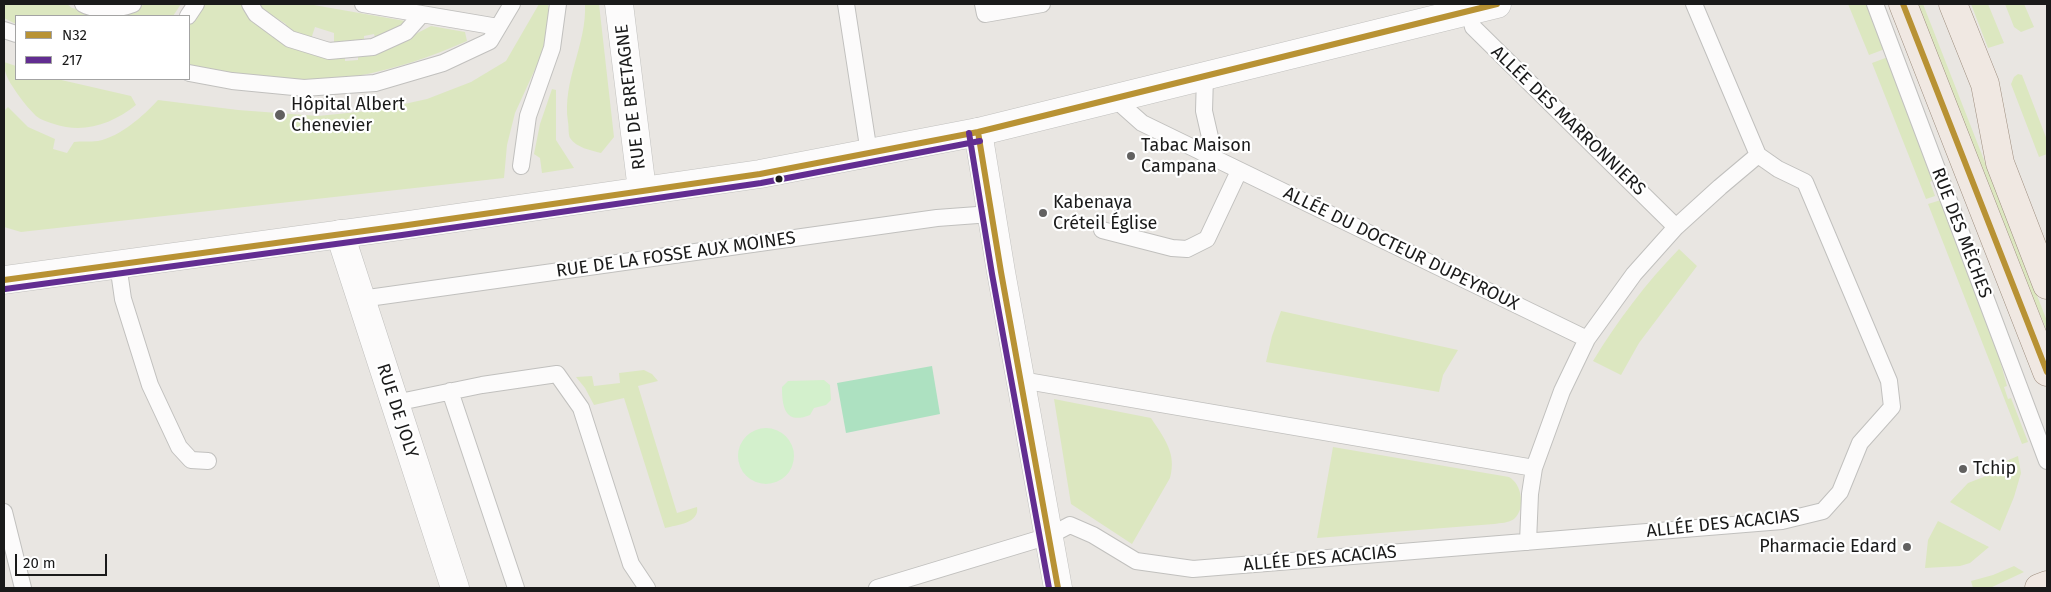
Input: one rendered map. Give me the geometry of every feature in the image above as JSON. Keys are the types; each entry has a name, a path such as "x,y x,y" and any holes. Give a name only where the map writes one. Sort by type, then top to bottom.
{"main road":[{"name":"RUE DES MÈCHES","path":"1903,4 2047,372"},
{"path":"1953,4 1985,84 2000,163 2047,285"},
{"path":"2039,588 2047,585"}],"street":[{"name":"RUE DE BRETAGNE","path":"619,4 642,190"},
{"path":"4,280 760,174 978,132 1497,4"},
{"path":"978,132 1058,588"},
{"name":"RUE DE JOLY","path":"340,234 455,588"}],"lane":[{"path":"83,4 88,7 121,8 133,4"},
{"path":"189,15 196,4"},
{"path":"250,4 256,14 290,39 329,51 373,48 406,32 422,14"},
{"path":"363,4 498,28"},
{"path":"190,73 304,88 374,83 443,63 490,41 512,4"},
{"path":"521,166 528,116 552,48 558,4"},
{"path":"846,4 869,153"},
{"path":"983,4 985,14 1042,4"},
{"path":"1528,542 1530,494 1534,468 1562,391 1587,339 1634,274 1676,227 1758,154 1694,4"},
{"name":"RUE DES MÈCHES","path":"1875,4 2047,461"},
{"name":"ALLÉE DES MARRONNIERS","path":"1469,10 1473,27 1676,227"},
{"path":"1205,76 1204,111 1215,160"},
{"name":"ALLÉE DU DOCTEUR DUPEYROUX","path":"1115,99 1142,123 1587,339"},
{"name":"ALLÉE DES ACACIAS","path":"1049,536 1070,525 1136,561 1193,569 1782,521 1823,511 1840,492 1860,443 1892,407 1889,382 1805,182 1778,169 1758,154"},
{"path":"1102,230 1172,248 1187,249 1207,239 1239,171"},
{"name":"RUE DE LA FOSSE AUX MOINES","path":"361,300 937,218 991,214"},
{"path":"118,264 122,300 150,384 179,447 191,460 208,461"},
{"path":"395,403 450,391 557,374 582,408 631,564 646,588"},
{"path":"1021,380 1534,468"},
{"path":"450,391 516,588"},
{"path":"4,512 23,588"},
{"path":"877,588 1049,536"}],"green space":[{"path":"4,4 67,4 72,8 97,14 126,12 146,4 181,4 174,15 15,15 15,24 4,18"},
{"path":"204,4 240,4 261,27 345,56 345,61 358,60 358,56 402,41 431,26 465,32 467,41 399,66 357,76 317,80 273,79 190,69 190,25"},
{"path":"257,4 308,4 405,21 403,26 376,41 374,34 364,36 364,45 334,45 334,33 315,27 311,39 284,30 286,24 276,18 272,21"},
{"path":"539,4 548,4 549,17 542,54 515,113 507,145 504,178 21,232 4,227 4,111 8,107 28,127 55,139 53,149 67,153 74,142 98,141 115,135 138,119 158,100 238,110 318,116 377,110 427,99 471,82 506,61"},
{"path":"585,4 599,4 614,137 601,153 576,144 570,138 569,132 568,92 585,19"},
{"path":"1848,4 1867,4 1885,49 1869,55"},
{"path":"1915,4 1923,4 2047,321 2047,331 2014,255"},
{"path":"1971,4 1988,4 2004,43 1988,48"},
{"path":"2005,4 2024,4 2034,27 2021,32 2014,27"},
{"path":"1888,57 1936,179 1930,182 1935,196 1926,199 1872,63"},
{"path":"4,62 15,66 15,80 61,80 131,96 136,105 107,122 87,127 65,127 45,121 34,114 19,96 5,72"},
{"path":"2018,74 2022,75 2047,140 2047,154 2039,157 2011,84 2014,77"},
{"path":"552,89 556,90 556,140 574,168 542,173 540,158 534,154 540,124"},
{"path":"1944,199 1984,302 2007,386 2004,387 2008,399 2011,398 2028,442 2022,444 1928,204"},
{"path":"1679,249 1697,266 1639,343 1621,375 1593,361 1633,302"},
{"path":"1281,311 1458,350 1443,375 1439,392 1266,362 1272,336"},
{"path":"932,366 940,414 846,433 837,383"},
{"path":"644,370 652,374 658,381 638,386 677,513 697,507 695,517 691,520 665,528 624,398 594,405 585,388 576,377 592,376 594,386 620,383 619,373"},
{"path":"824,380 830,385 831,400 826,405 814,408 810,415 795,418 790,416 784,407 782,387 788,381"},
{"path":"1054,399 1151,418 1165,439 1172,461 1170,478 1132,544 1071,504"},
{"path":"766,428 777,430 786,436 792,445 794,456 792,467 786,476 777,482 766,484 755,482 746,476 740,467 738,456 740,445 746,436 755,430"},
{"path":"1333,447 1509,477 1517,485 1521,497 1518,515 1510,521 1502,523 1317,538"},
{"path":"2018,456 2021,473 2014,497 2000,531 1950,502 1968,483 1999,471 2006,461"},
{"path":"1938,521 1989,547 1970,563 1960,566 1925,568 1928,540"},
{"path":"2014,566 2024,572 1990,588 1973,588 1971,581 1993,575"}],"transit line":[{"name":"N32","path":"4,280 401,226 760,174 978,132 1497,4"},
{"name":"N32","path":"1903,4 2047,372"},
{"name":"N32","path":"978,132 1001,272 1058,588"},
{"name":"217","path":"969,133 992,274 1049,588"},
{"name":"217","path":"5,289 402,235 761,183 980,141"}],"place":[{"name":"Hôpital Albert Chenevier","path":"280,115"},
{"name":"Tabac Maison Campana","path":"1131,156"},
{"name":"Kabenaya Créteil Église","path":"1043,213"},
{"name":"Tchip","path":"1963,469"},
{"name":"Pharmacie Edard","path":"1907,547"}]}
